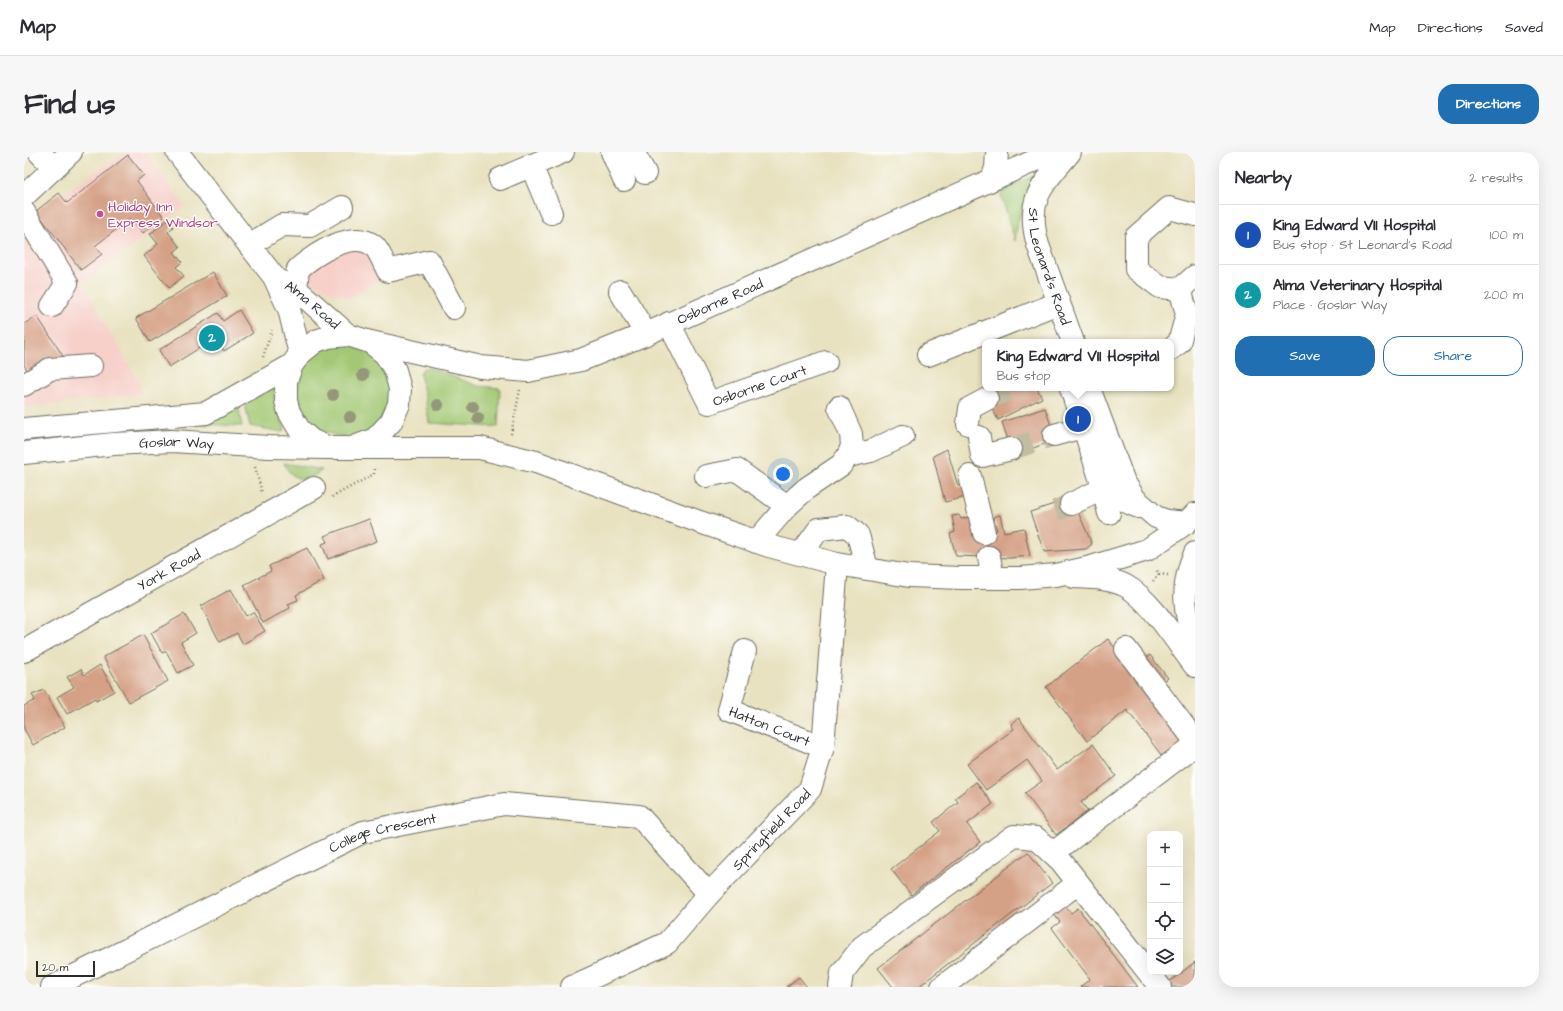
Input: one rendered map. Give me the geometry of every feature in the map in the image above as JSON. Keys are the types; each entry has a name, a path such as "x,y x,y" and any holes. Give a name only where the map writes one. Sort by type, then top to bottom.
{"street":[{"path":"39,152 54,168"},
{"path":"24,196 71,152"},
{"name":"Alma Road","path":"178,152 274,278 290,309 296,359"},
{"path":"500,179 563,152"},
{"path":"612,152 624,180"},
{"path":"634,152 645,173"},
{"path":"992,179 996,168 997,152"},
{"name":"Osborne Road","path":"370,342 481,367 524,371 581,360 646,334 1054,152"},
{"name":"St Leonard's Road","path":"1070,152 1041,189 1034,205 1033,218 1034,230 1038,245 1070,339"},
{"path":"531,165 551,213"},
{"path":"249,245 282,225 310,226 342,207"},
{"path":"1174,347 1179,343 1187,314 1188,283 1160,287 1136,270 1136,237 1169,208 1195,215"},
{"path":"24,212 67,283 52,306"},
{"path":"296,289 298,269 314,255 335,245 354,240 364,241 374,247 388,271 428,261 454,308"},
{"name":"Alma Road","path":"274,278 296,289 348,335"},
{"path":"620,291 646,334"},
{"path":"928,355 1058,303"},
{"name":"Osborne Court","path":"669,323 709,403 826,362"},
{"path":"352,448 375,439 391,422 399,404 400,389 395,370 385,354 370,342 348,335 328,337 316,341 296,359 286,381 286,401 289,412 299,429 311,440 329,448 352,448 480,448 536,462 756,542 837,564 909,576 991,568 1021,578 1056,575 1091,567 1147,550 1190,518"},
{"name":"Goslar Way","path":"24,429 206,413 296,359"},
{"path":"24,385 50,369 91,366"},
{"path":"1085,391 1083,427 1102,485 1109,513"},
{"path":"1086,391 1124,482 1135,499 1145,509 1167,521 1190,518"},
{"path":"988,399 970,408 974,431 982,456 1011,449"},
{"path":"756,542 787,506 807,488 841,465 848,456 852,446 850,434 839,407"},
{"path":"1054,435 1083,427"},
{"path":"848,456 871,451 903,436"},
{"name":"Goslar Way","path":"24,453 114,444 172,441 269,447 329,448"},
{"path":"706,476 737,470 787,506"},
{"path":"970,476 984,533"},
{"path":"1102,485 1128,504 1145,509"},
{"path":"1071,504 1102,485"},
{"name":"York Road","path":"24,651 314,488"},
{"path":"800,554 818,529 847,526 858,535 867,568"},
{"path":"1195,553 1186,577 1184,601 1195,646"},
{"name":"Springfield Road","path":"572,987 667,943 709,894 810,790 823,747 837,564"},
{"path":"1056,575 1103,579 1126,586 1141,598 1153,611 1195,666"},
{"path":"1126,649 1195,741"},
{"name":"Hatton Court","path":"745,650 729,710 823,747"},
{"path":"1052,854 1195,745"},
{"name":"College Crescent","path":"52,987 363,832 504,804 638,816 709,894"},
{"path":"840,987 842,973 862,947 1014,836 1036,838 1052,854 1078,883 1160,987"},
{"path":"942,987 1078,883"}],"path":[{"path":"507,455 524,371"},
{"path":"314,488 322,503 374,474 374,448"},
{"path":"1141,598 1158,574 1147,550"}],"shaded area":[{"path":"125,152 145,152 185,206 83,284 137,379 142,394 24,407 24,215 39,209"},
{"path":"358,238 388,275 347,299 318,285 302,275"}],"green space":[{"path":"1038,174 1018,220 1015,241 1000,191"},
{"path":"343,340 384,359 392,403 378,426 365,433 355,436 341,436 329,433 318,427 309,419 299,398 298,385 301,372 309,358 318,350"},
{"path":"423,368 430,368 478,386 500,388 498,427 429,423 420,374"},
{"path":"274,387 275,403 285,428 282,432 250,426 244,401"},
{"path":"238,405 242,426 161,422"},
{"path":"284,463 322,470 311,477 301,478 291,474 287,470"}],"building":[{"name":"Holiday Inn Express Windsor","path":"128,155 144,175 137,181 164,217 143,233 131,218 95,246 102,254 81,270 36,211 59,193 67,203"},
{"path":"167,220 173,227 168,232 180,247 174,252 182,262 176,267 184,276 169,288 144,256 158,244 150,234"},
{"path":"213,272 227,296 150,342 136,318"},
{"path":"239,310 253,333 224,351 219,343 212,347 209,342 169,367 159,350 218,313 223,321"},
{"path":"37,316 63,356 31,376 24,365 24,324"},
{"path":"1038,391 1042,398 998,420 984,392"},
{"path":"1045,408 1056,440 1013,455 1002,422"},
{"path":"947,449 958,486 966,485 970,496 945,502 933,456"},
{"path":"1069,499 1078,512 1092,544 1086,549 1044,552 1030,512"},
{"path":"959,515 961,519 974,516 976,535 997,530 993,517 1000,515 1004,532 1024,528 1030,556 1010,558 956,556 950,534 955,532 952,516"},
{"path":"369,519 377,541 328,559 322,544 327,542 324,536"},
{"path":"307,548 324,580 296,595 298,600 288,604 290,608 263,623 244,585 271,571 269,566"},
{"path":"231,589 246,616 253,612 265,631 243,644 237,633 220,642 201,606"},
{"path":"184,614 196,633 181,642 193,665 178,673 166,651 162,653 151,633"},
{"path":"143,635 168,681 129,702 103,657"},
{"path":"1108,639 1188,742 1165,760 1127,710 1087,741 1046,687"},
{"path":"1150,655 1168,678 1160,685 1142,661"},
{"path":"100,665 114,691 96,701 95,698 67,714 57,697 74,687 67,677 81,669 84,675"},
{"path":"44,690 65,727 33,745 24,729 24,706 35,700 32,695"},
{"path":"1019,718 1057,770 1093,744 1116,776 1081,802 1088,811 1056,835 1025,793 1042,781 1027,760 986,790 967,764 1014,729 1011,724"},
{"path":"976,782 993,804 967,824 980,842 911,895 891,869 940,831 933,822 958,802 955,798"},
{"path":"1028,852 1052,883 918,987 893,987 878,968"},
{"path":"1064,905 1071,913 1078,908 1138,987 1080,987 1090,979 1052,928 1060,922 1053,913"},
{"path":"1195,962 1195,987 1171,987 1168,983 1178,975 1183,975 1183,971"},
{"path":"799,977 807,987 786,987"}],"tunnel":[{"path":"987,399 1005,391"},
{"path":"1011,449 1054,435"},
{"path":"1056,511 1071,504"}],"place":[{"name":"Holiday Inn Express Windsor","path":"100,214"},
{"name":"Alma Veterinary Hospital","path":"212,338"},
{"name":"King Edward VII Hospital","path":"1078,419"}]}
